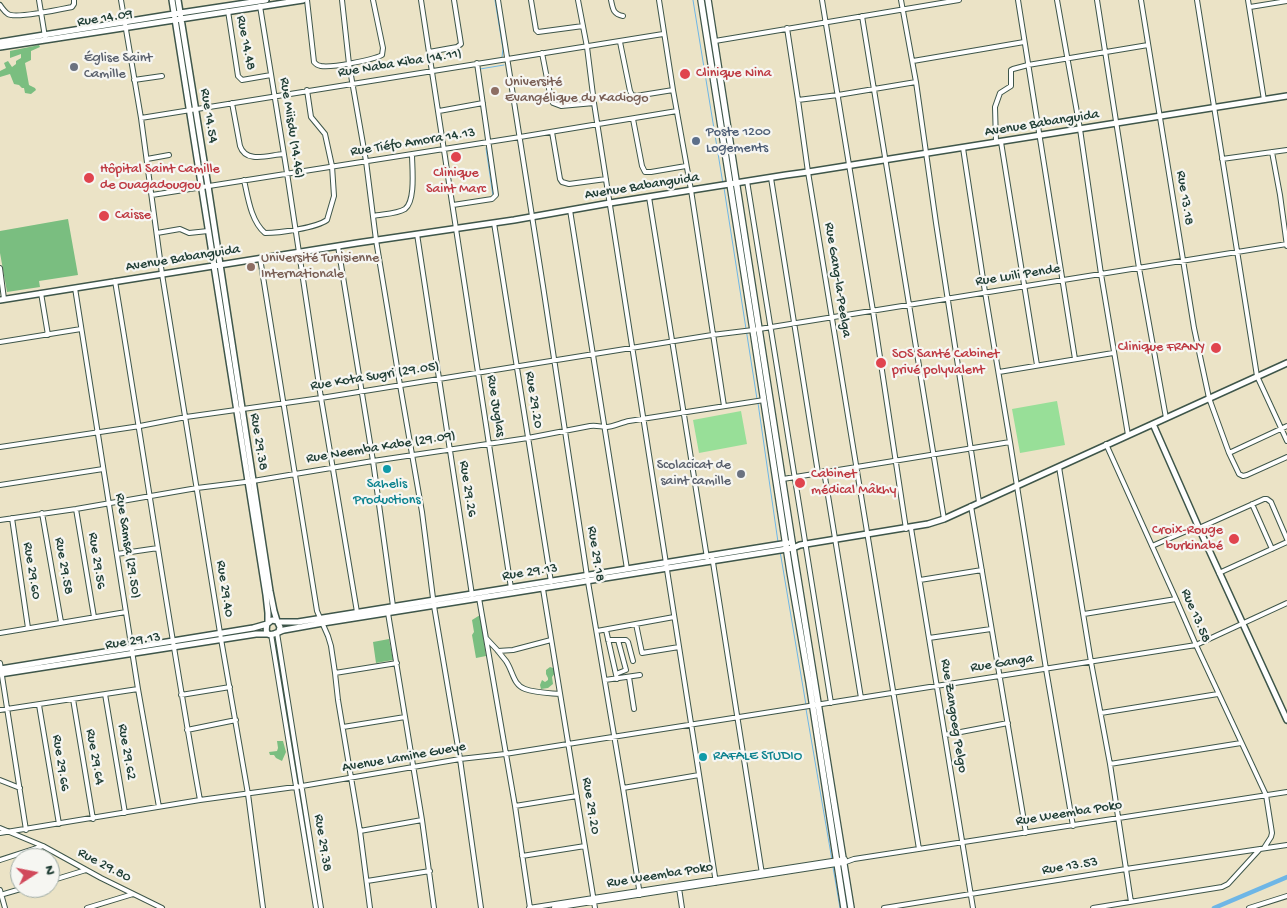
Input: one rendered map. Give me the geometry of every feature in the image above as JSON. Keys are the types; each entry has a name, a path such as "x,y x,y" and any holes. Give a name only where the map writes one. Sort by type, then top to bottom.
{"main road":[{"path":"172,0 177,16"},
{"name":"Rue 14.54","path":"178,0 177,16 196,109 220,265"},
{"name":"Rue 14.09","path":"0,47 266,0"},
{"name":"Rue 14.09","path":"177,16 228,11 302,0"},
{"path":"701,0 783,478 789,546"},
{"path":"708,0 715,40 733,183"},
{"name":"Rue 29.38","path":"177,16 189,110 213,266 270,591 278,622"},
{"name":"Rue 14.09","path":"0,42 45,38"},
{"name":"Avenue Babanguida","path":"2,299 532,217 733,183 1287,96"},
{"name":"Rue 29.38","path":"220,265 239,410"},
{"path":"757,329 764,400 840,861 851,908"},
{"path":"278,622 280,626 274,633 266,629 267,623 272,620 278,622 321,621 388,613 433,603 476,596 543,589 587,578 867,535 936,522 1287,363"},
{"path":"1153,424 1287,720"},
{"name":"Rue 29.38","path":"251,481 266,595 267,623"},
{"name":"Rue 29.13","path":"476,596 511,588 587,578 627,569 665,566"},
{"path":"321,621 357,612 394,606 433,603"},
{"name":"Rue 29.13","path":"0,669 174,644 274,633 321,621"},
{"name":"Rue 29.13","path":"174,644 220,633 253,628 267,623"},
{"path":"840,861 844,908"}],"street":[{"path":"40,0 45,38"},
{"path":"0,5 9,15 42,13 72,7 74,0"},
{"name":"Rue 29.40","path":"120,0 141,118 162,274 248,794 264,908"},
{"path":"307,0 314,62 322,66 349,64 382,55 384,52 373,0"},
{"path":"342,0 349,64 366,162 376,240 422,512 433,603 460,759 481,908"},
{"name":"Rue Juglas","path":"421,0 511,588"},
{"path":"429,52 457,47 461,44 454,0"},
{"name":"Rue 29.18","path":"498,0 566,431 587,578 640,893"},
{"path":"531,0 536,30 538,32 583,26"},
{"path":"578,0 587,47 665,566 692,725 715,881"},
{"path":"611,0 615,13 624,16"},
{"path":"659,0 691,190 724,406"},
{"name":"Rue Zangoeg Pelgo","path":"822,0 895,461 920,580 973,908"},
{"path":"901,0 913,62 979,502"},
{"path":"715,40 959,0"},
{"path":"1018,0 1075,359"},
{"path":"1057,0 1080,129 1100,274 1128,435"},
{"path":"1097,0 1138,268 1166,418"},
{"name":"Rue 13.18","path":"1142,0 1194,328 1208,398 1229,452 1238,472 1243,476 1287,457"},
{"path":"1197,0 1257,376 1287,441"},
{"path":"1248,0 1264,100"},
{"path":"1250,7 1287,1"},
{"name":"Rue Miisdu (14.46)","path":"260,6 321,398 357,612"},
{"name":"Rue 14.48","path":"228,11 238,76 242,80 271,75"},
{"path":"862,16 944,519"},
{"name":"Rue Gang-la-Peelga","path":"787,28 808,172 919,849"},
{"name":"Rue Naba Kiba (14.11)","path":"141,118 664,34"},
{"path":"620,42 632,95 673,90"},
{"path":"913,62 1024,42"},
{"path":"1037,365 998,142 995,107 1000,93 1012,84 1011,70 1028,65 1148,45"},
{"path":"542,53 551,99 554,103 561,106 594,103"},
{"path":"453,205 496,197 477,64"},
{"path":"134,80 162,76"},
{"path":"798,100 916,82"},
{"path":"244,180 251,209 263,231 268,233 296,229 320,224 328,218 335,191 332,166 324,134 311,117 307,90"},
{"path":"232,102 241,150 245,154 254,157 284,154"},
{"path":"439,111 483,103"},
{"name":"Rue Tiéfo Amora 14.13","path":"152,195 520,138 677,111"},
{"path":"634,119 643,170 648,172 686,166"},
{"path":"552,132 562,182 566,184 606,179"},
{"path":"963,148 1046,669 1073,826"},
{"path":"1222,160 1287,150"},
{"path":"1272,152 1287,244"},
{"path":"374,216 402,210 409,205 412,191 412,154"},
{"path":"147,159 169,155"},
{"path":"771,178 818,473"},
{"path":"748,181 803,544 831,703"},
{"path":"1280,195 1287,194"},
{"path":"649,197 684,413 738,718 761,874"},
{"path":"570,210 627,569"},
{"name":"Rue 29.20","path":"494,222 551,582"},
{"path":"157,233 180,229 189,233 208,231"},
{"name":"Rue 29.26","path":"417,234 450,449 476,596 486,638 515,806 529,908"},
{"name":"Rue Luili Pende","path":"757,329 1287,244"},
{"path":"338,246 394,606"},
{"path":"260,258 317,611 331,646 370,908"},
{"path":"0,268 2,299"},
{"path":"115,281 140,426 181,695 200,800"},
{"name":"Rue Samsa (29.50)","path":"74,288 138,689 159,807"},
{"path":"41,293 48,335"},
{"path":"0,342 81,328"},
{"name":"Rue Kota Sugri (29.05)","path":"0,447 757,329"},
{"path":"999,372 1113,353"},
{"name":"Rue Neemba Kabe (29.09)","path":"0,520 528,438 595,425 610,427 622,422 764,400"},
{"path":"1229,452 1287,426"},
{"path":"783,478 1010,442"},
{"name":"Rue 13.58","path":"1106,444 1196,646 1266,795"},
{"path":"1059,467 1110,764 1131,902"},
{"path":"0,486 104,469"},
{"path":"824,471 861,698"},
{"path":"1152,546 1266,498 1270,500 1287,541 1220,573"},
{"path":"1252,504 1272,549"},
{"path":"972,506 1026,833"},
{"name":"Rue 29.56","path":"76,509 94,617"},
{"name":"Rue 29.58","path":"42,513 61,622"},
{"name":"Rue 29.60","path":"12,518 28,628"},
{"path":"117,554 158,548"},
{"path":"920,580 982,570"},
{"name":"Rue 29.20","path":"543,589 595,908"},
{"path":"1084,614 1176,599"},
{"path":"1243,624 1287,603"},
{"path":"0,633 126,612"},
{"path":"388,613 430,871 434,908"},
{"path":"596,631 674,617"},
{"path":"636,624 642,653 678,647"},
{"name":"Rue Ganga","path":"815,705 1196,646 1243,624"},
{"path":"929,638 991,629"},
{"path":"606,630 616,676"},
{"path":"274,633 296,787 316,908"},
{"name":"Rue 29.38","path":"274,633 302,786 321,908"},
{"path":"486,638 508,663 519,686 526,690 560,694"},
{"path":"498,651 512,650 551,640"},
{"path":"608,640 626,640 633,662"},
{"path":"605,680 626,670 618,640"},
{"path":"335,674 396,663"},
{"path":"0,669 26,830"},
{"path":"616,676 629,677 640,675"},
{"path":"629,677 634,709"},
{"path":"181,695 230,687"},
{"path":"0,710 138,689"},
{"name":"Rue 29.62","path":"105,694 125,813"},
{"path":"1101,713 1218,694"},
{"name":"Rue 29.64","path":"73,699 93,819"},
{"name":"Rue 29.66","path":"39,705 59,824"},
{"name":"Avenue Lamine Gueye","path":"0,834 200,800 296,787 460,759 505,754 815,705"},
{"path":"343,727 405,717"},
{"path":"187,730 236,720"},
{"path":"945,735 1008,723"},
{"path":"1110,764 1241,743"},
{"path":"623,788 699,775"},
{"path":"0,780 20,788"},
{"name":"Rue Weemba Poko","path":"529,908 640,893 1287,792"},
{"path":"1093,908 1222,887 1228,884 1271,838 1266,795"},
{"path":"515,806 577,796"},
{"path":"360,831 422,820"},
{"path":"0,828 8,832"},
{"name":"Rue 29.80","path":"8,832 43,846 162,908"},
{"name":"Rue 13.53","path":"884,908 1287,845"},
{"path":"0,860 43,846"},
{"path":"522,856 585,846"},
{"path":"60,878 86,870"},
{"path":"366,881 430,871"},
{"name":"Rue Weemba Poko","path":"640,893 715,881"},
{"path":"679,888 682,908"},
{"path":"0,893 5,908"},
{"path":"88,908 134,894"},
{"path":"1249,908 1287,896"},
{"name":"Rue Weemba Poko","path":"554,908 594,900"}],"green space":[{"path":"39,45 40,47 31,51 31,60 25,63 29,85 36,90 31,94 25,93 24,88 14,84 10,74 0,77 0,71 6,68 4,63 8,61 12,67 21,58 21,54 10,58 10,51"},
{"path":"68,219 78,275 39,281 40,287 7,292 0,253 0,231"},
{"path":"1057,401 1065,445 1020,453 1012,409"},
{"path":"741,411 747,444 699,453 693,420"},
{"path":"480,615 486,656 476,658 472,635 474,632 472,620"},
{"path":"389,639 393,660 376,663 373,642"},
{"path":"550,667 553,668 555,673 552,677 553,684 548,688 541,689 542,680 545,682 548,680 546,670"},
{"path":"277,741 283,741 286,752 282,761 274,755 270,755 269,752 277,751"}],"waterway":[{"path":"495,0 503,49 502,57"},
{"path":"693,0 723,184"},
{"path":"480,69 504,65"},
{"path":"486,148 493,196"},
{"path":"724,188 757,399"},
{"path":"758,403 778,542"},
{"path":"780,551 806,705"},
{"path":"806,709 832,860"},
{"path":"833,867 840,908"},
{"path":"1214,908 1287,877"}],"place":[{"name":"Église Saint Camille","path":"74,67"},
{"name":"Clinique Nina","path":"685,74"},
{"name":"Université Evangélique du Kadiogo","path":"495,91"},
{"name":"Poste 1200 Logements","path":"696,141"},
{"name":"Clinique Saint Marc","path":"456,157"},
{"name":"Hôpital Saint Camille de Ouagadougou","path":"89,178"},
{"name":"Caisse","path":"104,216"},
{"name":"Université Tunisienne Internationale","path":"251,267"},
{"name":"Clinique FRANY","path":"1216,348"},
{"name":"SOS Santé Cabinet privé polyvalent","path":"881,363"},
{"name":"Sahelis Productions","path":"387,469"},
{"name":"Scolacicat de saint camille","path":"741,474"},
{"name":"Cabinet médical Mâkhy","path":"800,483"},
{"name":"Croix-Rouge burkinabé","path":"1234,539"},
{"name":"RAFALE STUDIO","path":"703,757"}]}
